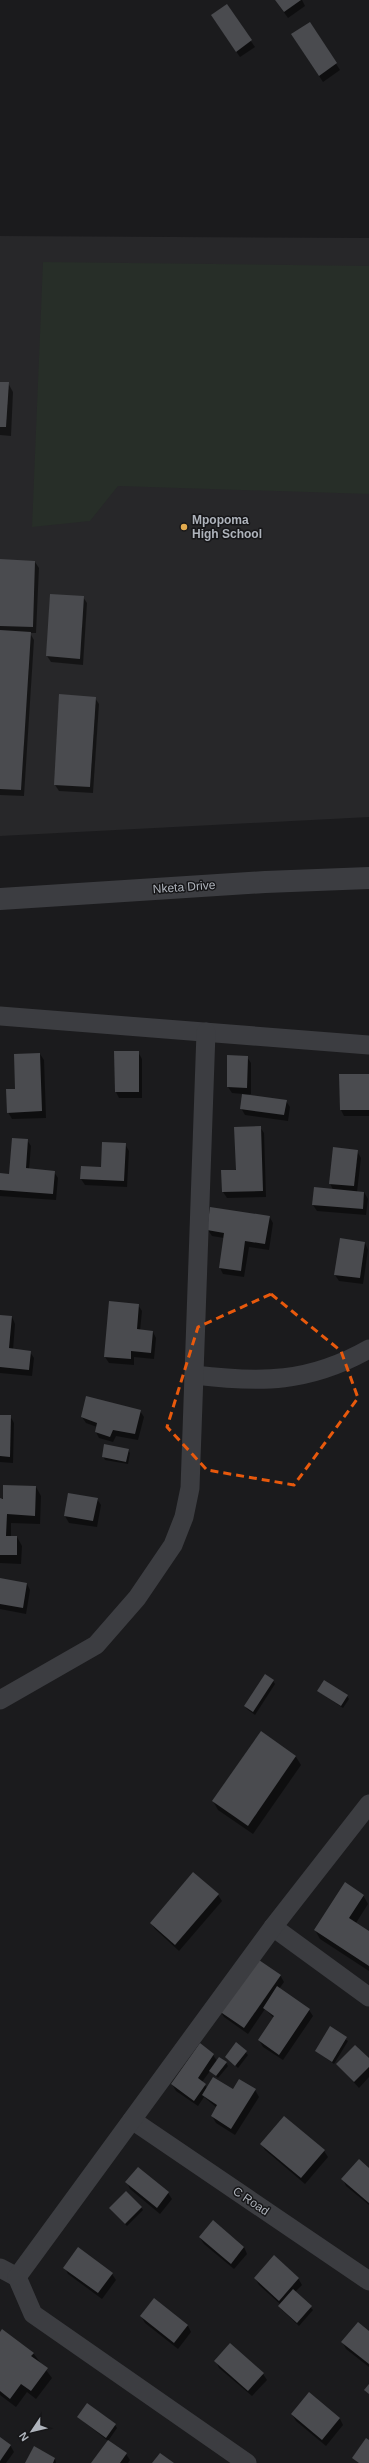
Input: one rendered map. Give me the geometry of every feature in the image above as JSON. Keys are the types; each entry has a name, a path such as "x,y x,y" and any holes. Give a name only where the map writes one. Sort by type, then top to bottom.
{"street":[{"name":"Nketa Drive","path":"0,899 264,882 369,878"},
{"path":"0,1016 369,1045"},
{"path":"0,1700 96,1645 137,1598 173,1545 184,1517 190,1488 206,1032"},
{"path":"194,1375 243,1381 281,1378 320,1372 369,1349"},
{"path":"17,2277 273,1927 369,1804"},
{"path":"273,1927 369,1997"},
{"name":"C Road","path":"132,2120 369,2281"},
{"path":"0,2268 17,2277 33,2314 247,2463"}],"highlighted area":[{"path":"271,1294 341,1351 358,1398 294,1485 207,1470 167,1427 198,1327"}],"shaded area":[{"name":"Mpopoma High School","path":"0,236 369,238 369,817 0,836"},
{"path":"43,262 369,266 369,494 118,486 90,521 32,527"}],"building":[{"path":"275,0 301,0 284,12"},
{"path":"227,4 252,40 236,52 211,15"},
{"path":"310,22 337,63 319,76 291,34"},
{"path":"0,382 9,382 6,427 0,427"},
{"path":"0,559 35,561 33,627 0,626"},
{"path":"50,594 84,596 80,659 46,656"},
{"path":"0,630 31,632 21,790 0,789"},
{"path":"59,694 96,697 90,787 54,785"},
{"path":"114,1051 139,1051 139,1092 115,1092"},
{"path":"40,1053 42,1111 7,1113 6,1089 15,1089 14,1054"},
{"path":"227,1055 248,1056 247,1088 227,1087"},
{"path":"339,1074 369,1074 369,1110 340,1110"},
{"path":"242,1094 287,1100 284,1115 240,1109"},
{"path":"261,1126 263,1191 222,1192 221,1170 236,1170 234,1127"},
{"path":"12,1138 28,1139 26,1168 55,1171 53,1194 0,1190 0,1173 9,1174"},
{"path":"102,1142 126,1143 124,1181 80,1179 81,1166 101,1167"},
{"path":"333,1147 358,1150 354,1186 329,1184"},
{"path":"314,1187 364,1192 363,1209 312,1205"},
{"path":"210,1207 270,1216 265,1244 245,1241 241,1271 219,1268 224,1233 207,1230"},
{"path":"340,1238 365,1242 360,1278 334,1275"},
{"path":"109,1301 139,1304 137,1329 153,1331 151,1353 131,1351 131,1359 104,1357"},
{"path":"0,1315 12,1316 9,1348 31,1351 29,1370 0,1367"},
{"path":"86,1396 141,1410 135,1434 113,1430 110,1437 95,1432 97,1423 81,1417"},
{"path":"0,1415 11,1415 10,1457 0,1456"},
{"path":"104,1444 129,1449 126,1462 102,1457"},
{"path":"3,1485 36,1486 35,1516 7,1514 6,1536 17,1536 17,1555 0,1555 0,1498 3,1499"},
{"path":"68,1493 98,1498 93,1521 64,1516"},
{"path":"0,1578 27,1583 23,1608 0,1604"},
{"path":"265,1674 274,1680 253,1712 244,1706"},
{"path":"324,1680 348,1695 341,1706 317,1691"},
{"path":"261,1731 296,1756 248,1826 212,1801"},
{"path":"193,1872 219,1894 175,1945 150,1923"},
{"path":"345,1882 364,1895 349,1918 369,1931 369,1966 314,1930"},
{"path":"256,1958 281,1975 244,2028 219,2011"},
{"path":"277,1986 310,2009 279,2055 258,2040 274,2016 263,2008"},
{"path":"330,2026 347,2037 332,2062 315,2051"},
{"path":"236,2042 247,2051 235,2066 225,2057"},
{"path":"200,2043 214,2054 198,2078 206,2084 194,2101 171,2084"},
{"path":"355,2045 369,2058 369,2067 354,2082 336,2064"},
{"path":"219,2057 227,2062 216,2076 209,2071"},
{"path":"213,2077 233,2089 239,2079 256,2089 231,2129 211,2116 217,2105 202,2095"},
{"path":"284,2116 325,2150 301,2178 260,2144"},
{"path":"359,2159 369,2168 369,2203 341,2179"},
{"path":"138,2167 169,2192 157,2208 125,2182"},
{"path":"126,2191 142,2207 125,2224 109,2208"},
{"path":"213,2220 244,2247 231,2264 199,2237"},
{"path":"78,2247 113,2273 98,2293 63,2268"},
{"path":"274,2255 299,2278 279,2301 254,2278"},
{"path":"293,2289 312,2306 297,2323 278,2306"},
{"path":"154,2298 188,2325 174,2343 140,2316"},
{"path":"358,2322 369,2331 369,2364 341,2342"},
{"path":"2,2329 34,2353 31,2356 48,2368 31,2391 21,2384 10,2399 0,2391 0,2332"},
{"path":"230,2343 264,2373 248,2391 214,2361"},
{"path":"369,2384 369,2394 364,2390"},
{"path":"309,2392 340,2418 322,2440 291,2414"},
{"path":"87,2403 116,2424 106,2438 77,2417"},
{"path":"0,2437 11,2445 0,2461"},
{"path":"366,2438 369,2440 369,2463 359,2463 352,2458"},
{"path":"108,2440 127,2453 120,2463 91,2463"},
{"path":"34,2446 55,2458 53,2463 25,2463"},
{"path":"160,2453 174,2463 152,2463"}],"place":[{"name":"Mpopoma High School","path":"184,527"}]}
